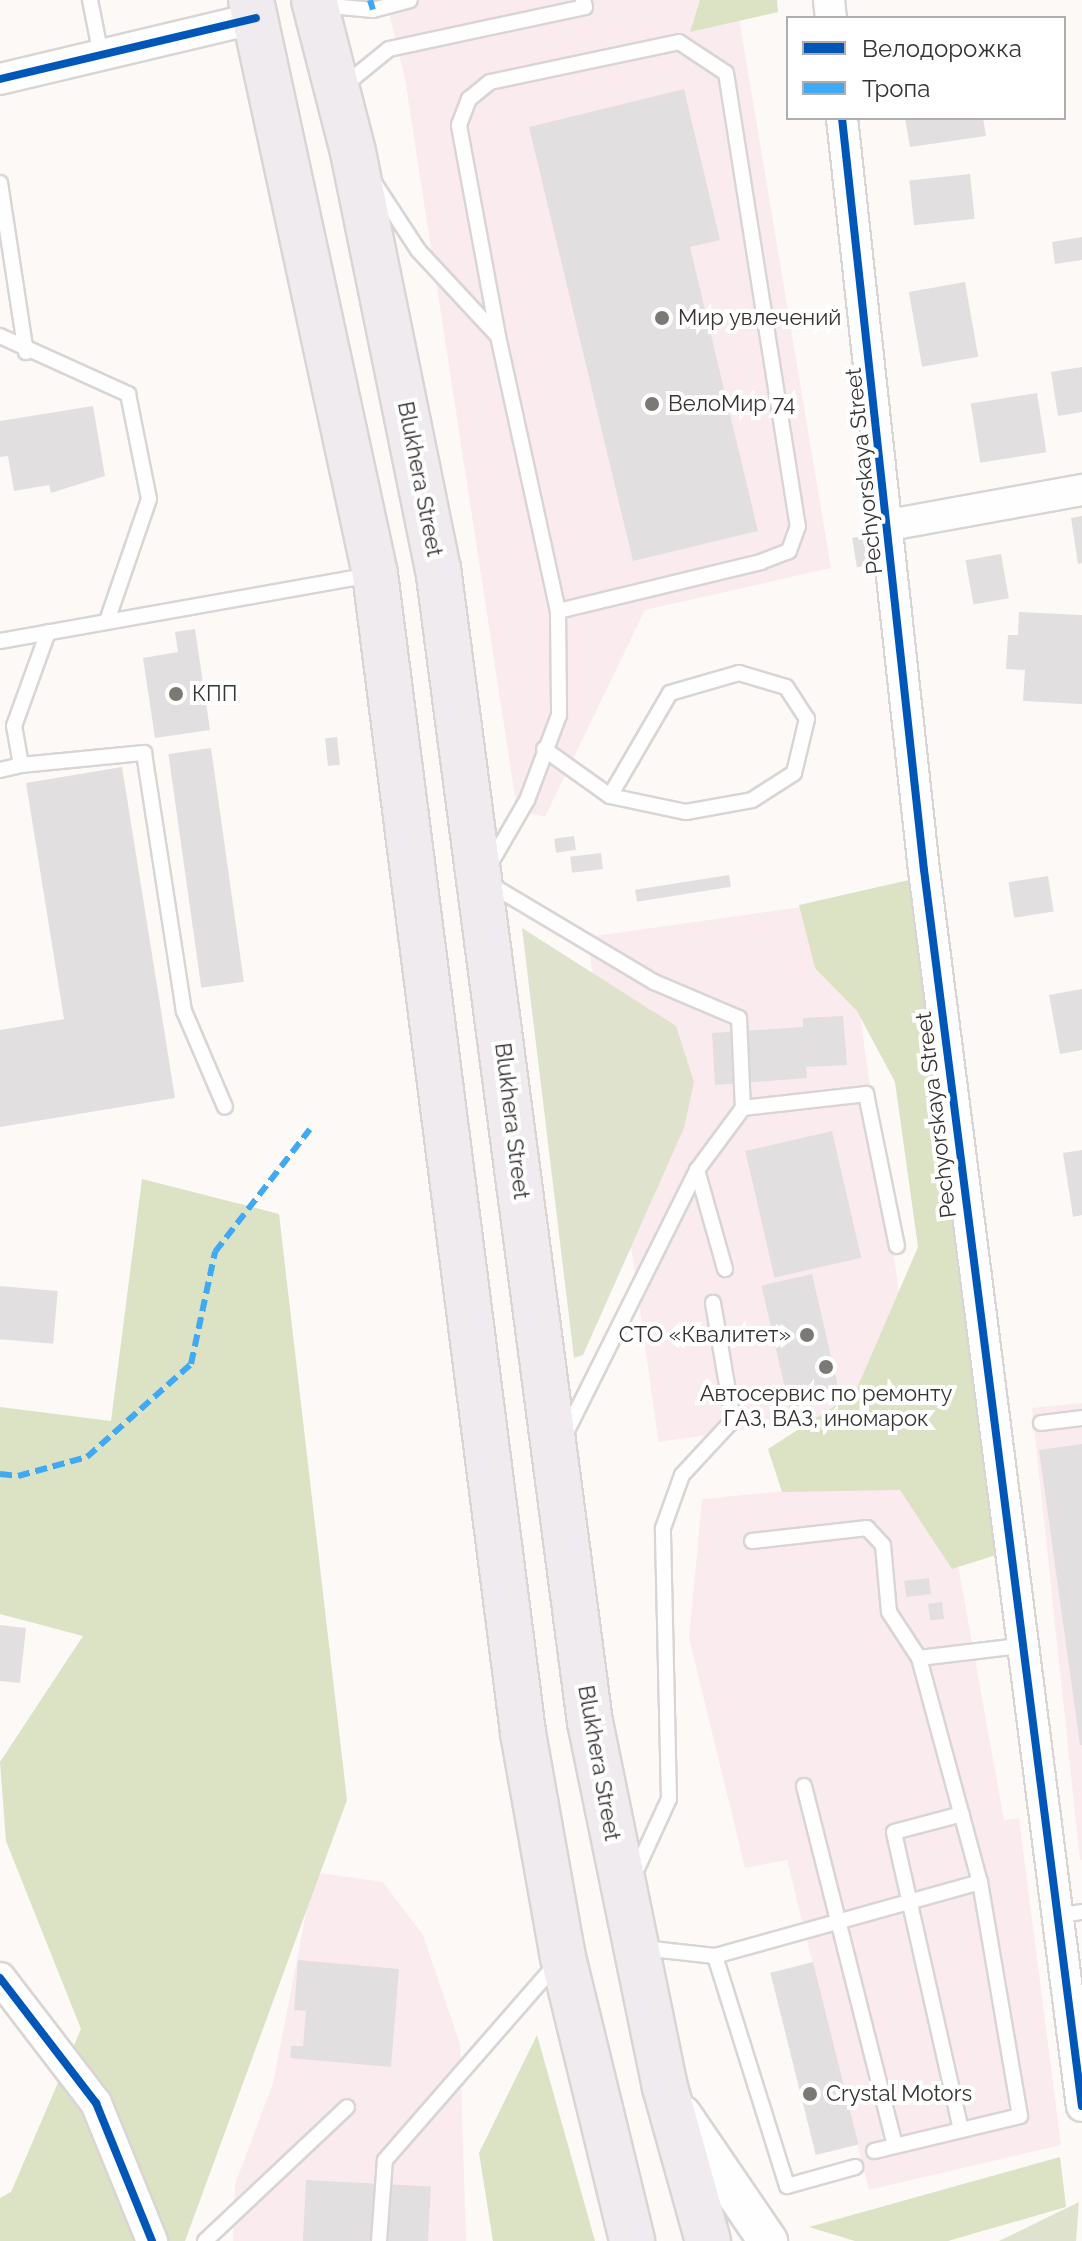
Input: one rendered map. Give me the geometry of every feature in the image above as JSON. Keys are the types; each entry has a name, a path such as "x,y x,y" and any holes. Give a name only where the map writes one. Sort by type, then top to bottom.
{"main road":[{"name":"Blukhera Street","path":"315,2 353,152 438,568 590,1722 665,2087 708,2241"},
{"path":"253,9 375,574 523,1733 563,1957 632,2241"}],"street":[{"path":"0,79 101,55 253,9"},
{"name":"Pechyorskaya Street","path":"842,120 1019,1646 1069,1914 1082,2106"},
{"path":"889,525 1082,490"},
{"path":"0,1978 96,2103 152,2241"},
{"path":"665,2087 722,2184 768,2241"}],"lane":[{"path":"90,0 101,55"},
{"path":"315,2 373,10 410,0"},
{"path":"338,91 389,49 585,7 583,0"},
{"path":"555,1455 697,1170 743,1108 739,1018 654,982 481,879 527,800 559,715 558,611 498,336 459,125 469,99 490,82 679,42 726,73 798,526 789,551 761,562 558,611"},
{"path":"353,152 418,250 498,336"},
{"path":"0,183 26,352"},
{"path":"0,336 26,352 128,394 149,499 107,621"},
{"path":"0,641 375,574"},
{"path":"21,765 14,726 48,632"},
{"path":"544,749 610,796 686,812 752,800 794,773 807,719 786,687 739,673 670,693 610,796"},
{"path":"0,770 21,765 144,753 184,1011 225,1107"},
{"path":"743,1108 866,1094 897,1246"},
{"path":"697,1170 725,1269"},
{"path":"624,1897 669,1799 663,1528 682,1475 733,1420 713,1303"},
{"path":"1041,1423 1082,1418"},
{"path":"752,1541 867,1528 883,1545 889,1612 919,1658 980,1882 1020,2116 874,2151"},
{"path":"919,1658 1019,1646"},
{"path":"804,1786 895,2145"},
{"path":"961,2130 894,1832 962,1814"},
{"path":"635,1948 715,1956 980,1882"},
{"path":"715,1956 787,2186 855,2167"},
{"path":"379,2241 385,2160 563,1957"},
{"path":"205,2241 347,2107"}],"shaded area":[{"path":"386,0 736,0 831,568 645,610 545,817 517,810 405,79"},
{"path":"844,901 915,1406 658,1442 588,937"},
{"path":"1082,1403 1082,1860 1080,1860 1032,1408"},
{"path":"942,1476 1004,1820 1019,1818 1061,2145 869,2190 787,1860 745,1868 689,1638 702,1499"},
{"path":"314,1872 383,1882 423,1935 460,2044 466,2241 233,2241 235,2184 273,2083"}],"green space":[{"path":"700,0 777,0 778,12 690,32"},
{"path":"909,880 996,1555 952,1569 900,1490 782,1492 768,1449 855,1393 918,1247 895,1082 857,1011 815,968 799,905"},
{"path":"522,928 676,1026 694,1082 684,1128 583,1355 574,1358"},
{"path":"142,1179 279,1214 347,1800 185,2241 0,2241 0,2198 11,2192 81,2029 6,1841 0,1762 83,1636 0,1614 0,1407 111,1421"},
{"path":"537,2035 595,2241 493,2241 479,2153"},
{"path":"1060,2157 1066,2207 948,2241 855,2241 809,2227"},
{"path":"1079,2202 1076,2241 999,2241"}],"building":[{"path":"684,89 720,240 690,247 758,531 633,561 529,127"},
{"path":"905,120 983,120 986,136 910,147"},
{"path":"970,174 975,219 914,225 909,180"},
{"path":"1082,237 1082,260 1055,264 1052,242"},
{"path":"965,282 978,357 922,367 909,292"},
{"path":"1082,367 1082,412 1058,416 1051,372"},
{"path":"1037,393 1046,452 980,463 971,403"},
{"path":"93,406 105,476 51,493 49,485 14,491 8,456 0,457 0,421"},
{"path":"1082,516 1082,563 1078,564 1071,518"},
{"path":"863,536 868,566 857,567 852,538"},
{"path":"1001,554 1009,598 973,605 966,560"},
{"path":"1019,612 1082,615 1082,704 1023,701 1025,670 1006,669 1008,635 1018,635"},
{"name":"КПП","path":"195,629 210,730 155,738 143,658 178,652 175,632"},
{"path":"337,737 340,765 328,766 325,738"},
{"path":"211,748 244,982 201,988 168,754"},
{"path":"122,767 175,1098 0,1127 0,1030 64,1019 26,783"},
{"path":"574,836 576,850 556,853 554,839"},
{"path":"601,853 603,869 572,873 570,857"},
{"path":"729,875 731,887 637,902 635,890"},
{"path":"1048,876 1054,912 1014,918 1008,882"},
{"path":"1082,989 1082,1050 1060,1054 1049,995"},
{"path":"843,1016 847,1065 806,1067 807,1078 715,1085 712,1033 803,1027 803,1018"},
{"path":"832,1131 861,1258 775,1278 745,1151"},
{"path":"1082,1150 1082,1215 1073,1217 1063,1153"},
{"path":"812,1274 840,1397 790,1408 761,1286"},
{"path":"0,1286 58,1291 53,1344 0,1339"},
{"path":"1082,1444 1082,1745 1080,1745 1039,1450"},
{"path":"929,1578 931,1594 906,1597 904,1581"},
{"path":"942,1602 944,1619 930,1621 928,1604"},
{"path":"0,1625 26,1628 20,1683 0,1681"},
{"path":"298,1960 399,1969 391,2067 290,2058 291,2046 303,2046 306,2011 294,2010"},
{"path":"813,1962 858,2144 816,2155 770,1973"},
{"path":"306,2180 431,2187 428,2241 303,2241"}],"marked path":[{"path":"370,0 373,10"},
{"path":"0,1474 18,1476 87,1457 191,1364 215,1252 310,1129"}],"cycle path":[{"path":"0,79 256,18"},
{"path":"842,120 924,870 1082,2106"},
{"path":"0,1978 96,2103 152,2241"}],"place":[{"name":"Мир увлечений","path":"662,318"},
{"name":"ВелоМир 74","path":"652,404"},
{"name":"КПП","path":"176,694"},
{"name":"СТО «Квалитет»","path":"807,1335"},
{"name":"Автосервис по ремонту ГАЗ, ВАЗ, иномарок","path":"826,1367"},
{"name":"Crystal Motors","path":"810,2094"}]}
